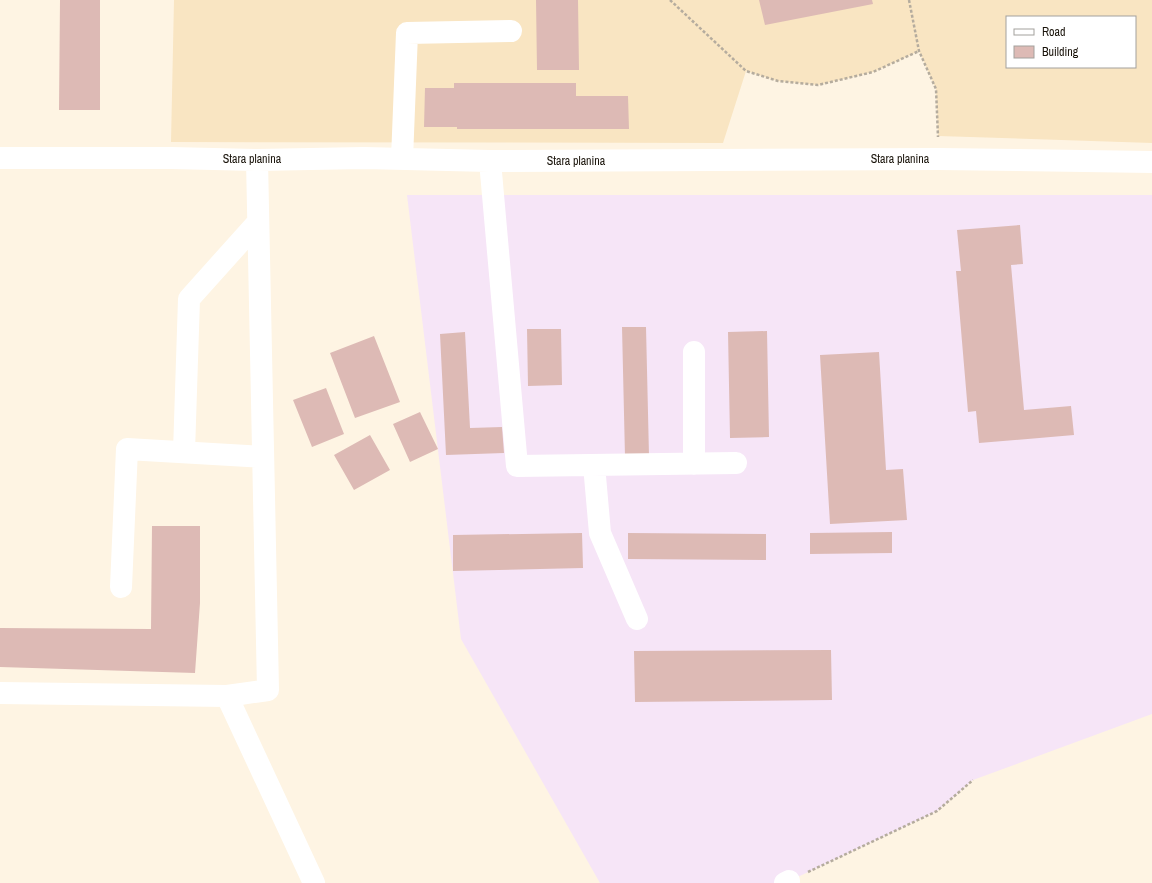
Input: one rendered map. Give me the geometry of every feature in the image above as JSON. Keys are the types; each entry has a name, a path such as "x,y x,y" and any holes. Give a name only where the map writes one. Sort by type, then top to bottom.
{"street":[{"path":"402,159 407,33 511,31"},
{"name":"Stara planina","path":"0,158 171,158 257,160 364,158 490,161 938,159 1152,162"},
{"path":"0,693 227,696 268,690 257,160"},
{"path":"490,161 517,466 736,463"},
{"path":"184,452 189,299 258,222"},
{"path":"694,352 694,464"},
{"path":"121,587 127,449 263,456"},
{"path":"594,465 600,533 638,619"},
{"path":"227,696 314,883"}],"path":[{"path":"670,0 746,71 778,81 818,85 873,72 919,51"},
{"path":"909,0 919,51 936,89 938,159"},
{"path":"787,882 937,811 973,780"}],"shaded area":[{"path":"174,0 1152,0 1152,143 938,136 936,89 919,51 873,72 818,85 778,81 746,71 723,143 171,142"},
{"path":"407,195 1152,195 1152,714 973,780 937,811 785,883 600,883 461,639"}],"building":[{"path":"60,0 100,0 100,110 59,110"},
{"path":"536,0 578,0 579,70 537,70"},
{"path":"759,0 872,0 873,4 765,25"},
{"path":"454,83 576,83 576,96 628,96 629,129 457,129 457,127 424,127 425,88 454,88"},
{"path":"1020,225 1023,264 1011,265 1024,410 1071,406 1074,435 979,443 976,411 968,412 956,271 961,271 957,230"},
{"path":"622,327 646,327 649,456 625,457"},
{"path":"527,329 561,329 562,385 528,386"},
{"path":"767,331 769,437 730,438 728,332"},
{"path":"465,332 470,428 502,427 504,453 446,455 440,334"},
{"path":"374,336 400,402 355,418 330,353"},
{"path":"879,352 886,470 903,469 907,520 830,524 820,355"},
{"path":"326,388 344,434 312,447 293,400"},
{"path":"420,412 438,449 410,462 393,424"},
{"path":"370,435 390,470 354,490 334,455"},
{"path":"152,526 200,526 200,603 195,673 0,667 0,628 151,629"},
{"path":"892,532 892,553 810,554 810,533"},
{"path":"582,533 583,568 453,571 453,535"},
{"path":"628,533 766,534 766,560 628,559"},
{"path":"831,650 832,700 635,702 634,651"}]}
